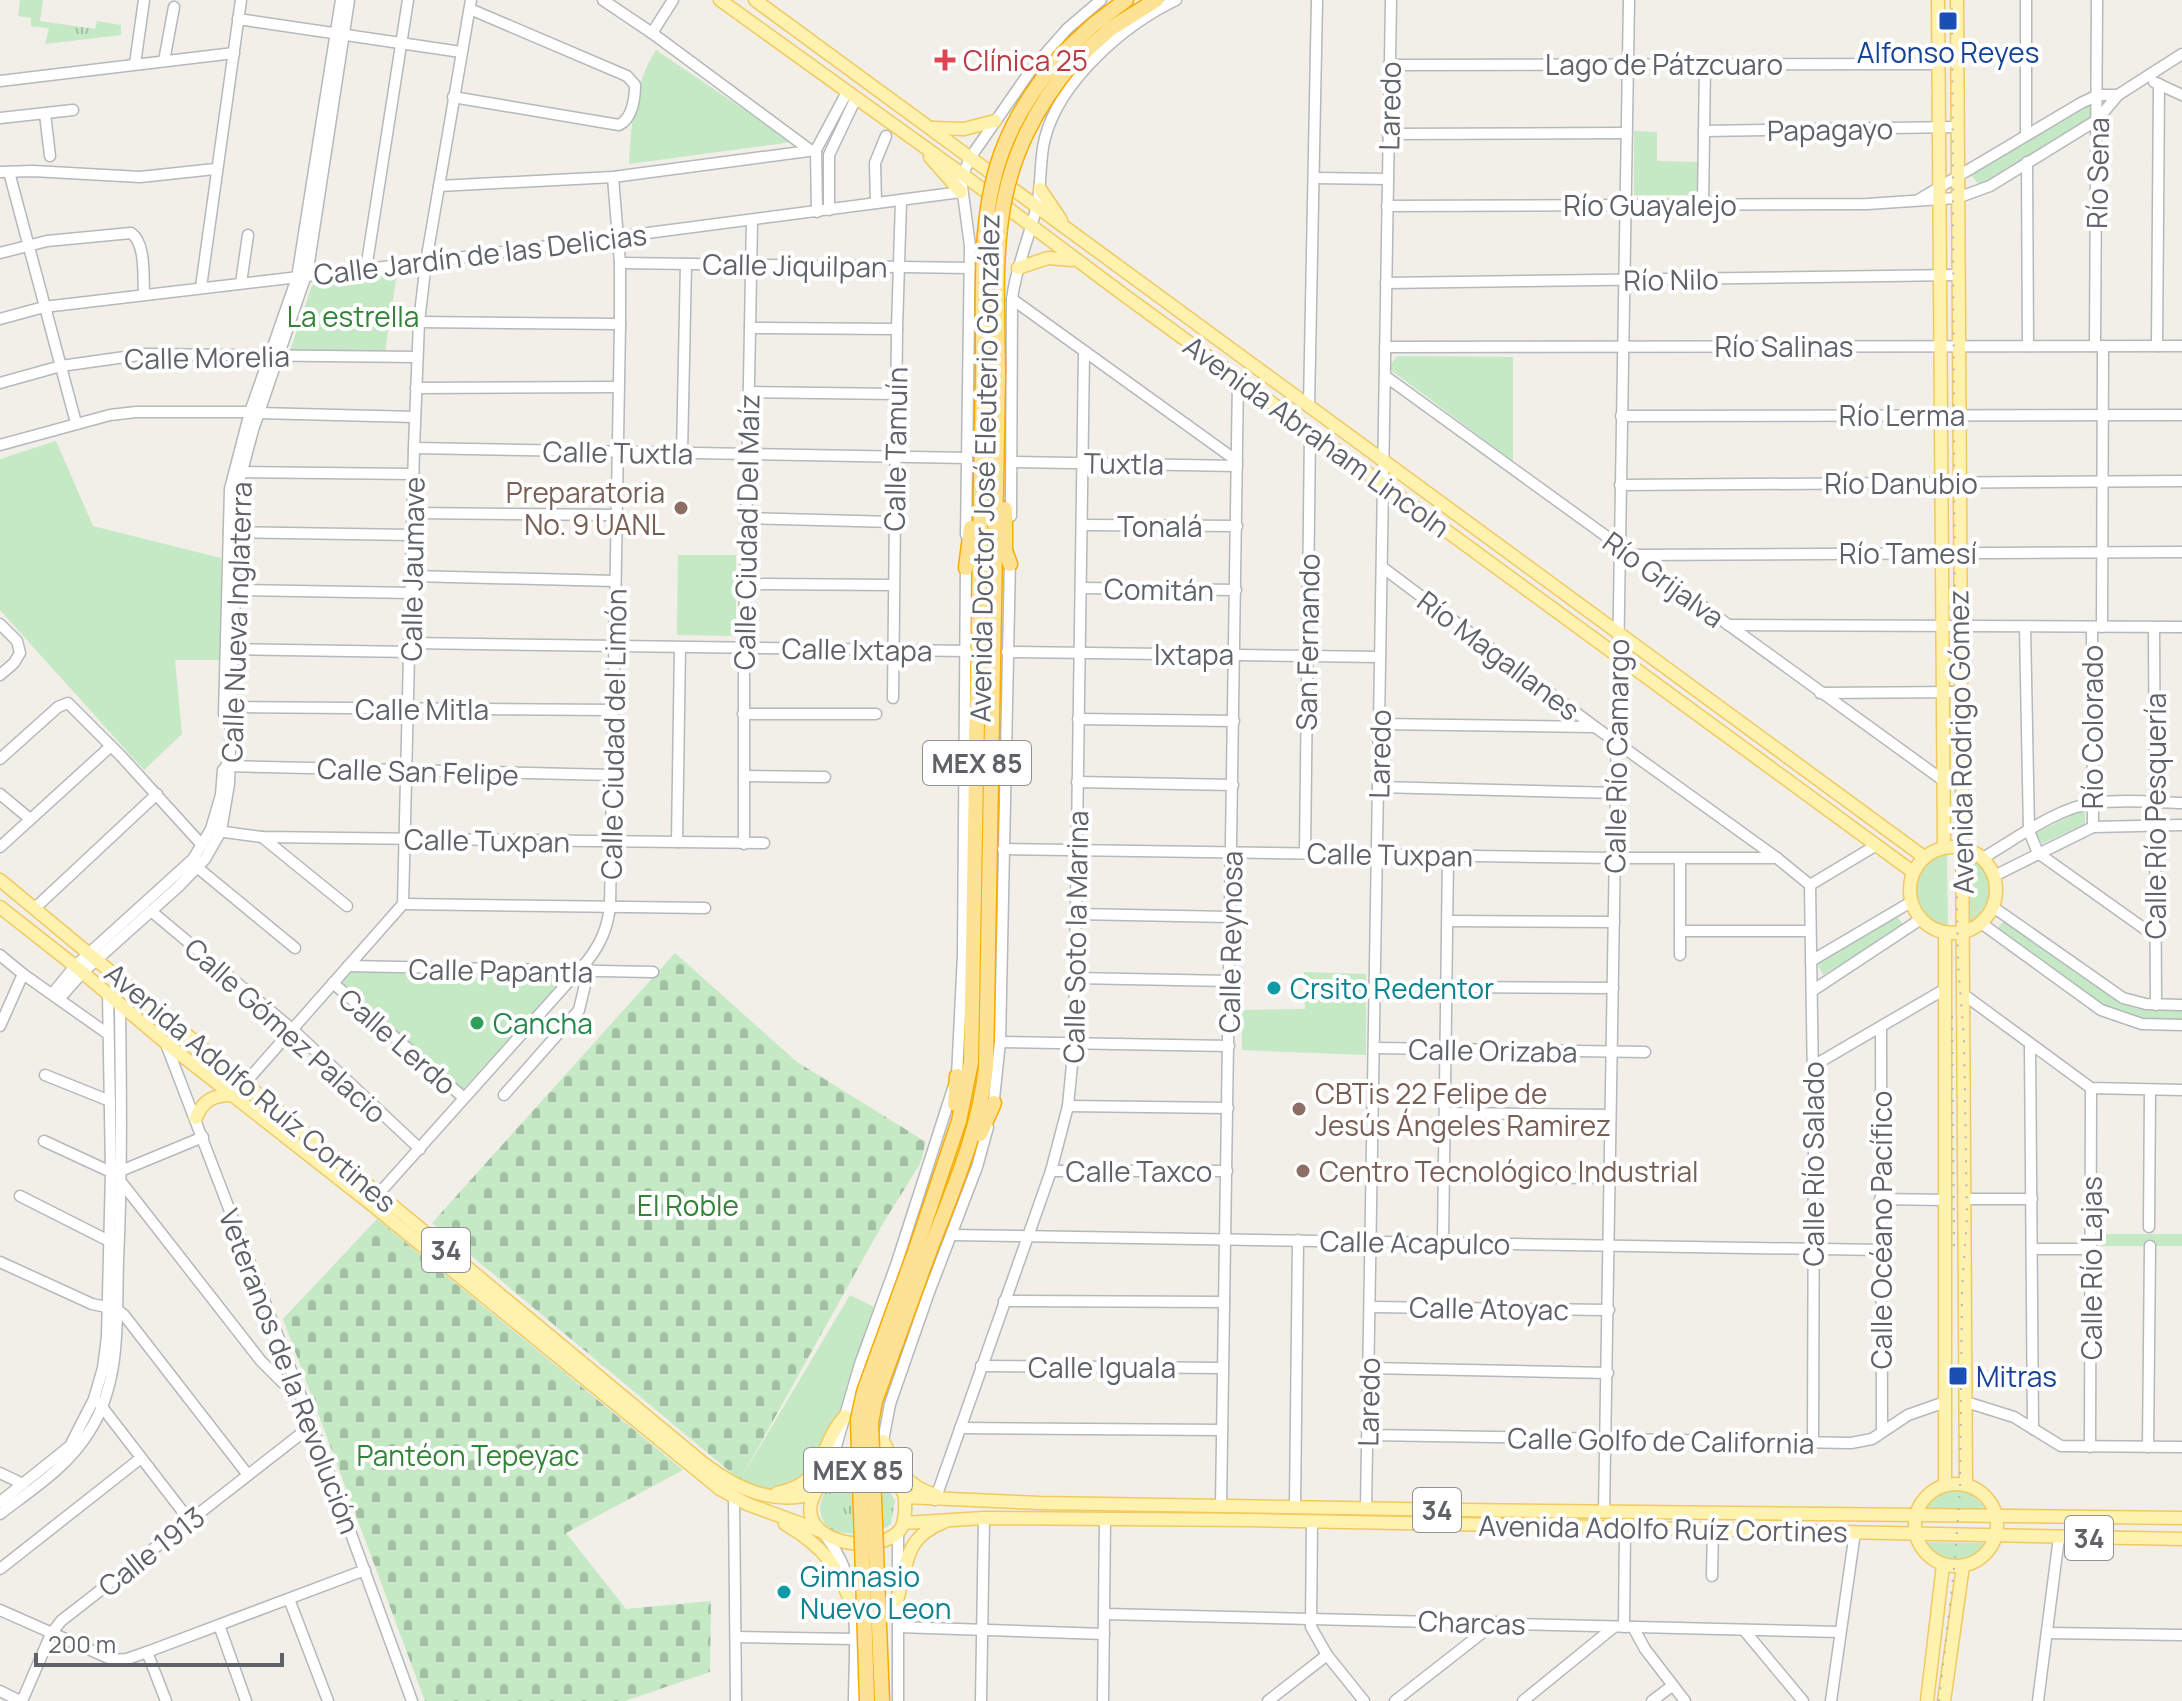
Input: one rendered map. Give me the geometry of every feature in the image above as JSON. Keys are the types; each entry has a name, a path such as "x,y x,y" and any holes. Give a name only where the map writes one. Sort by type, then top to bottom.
{"highway":[{"name":"MEX 85","path":"1069,57 1126,0"},
{"name":"MEX 85","path":"1069,57 1156,0"},
{"name":"Avenida Doctor José Eleuterio González","path":"867,1701 858,1419 864,1392 968,1149 982,1094 987,1051 997,481 990,374 998,235 1004,193 1028,130 1069,57"},
{"name":"Avenida Doctor José Eleuterio González","path":"882,1701 872,1412 965,1101 972,1038 973,459 990,374"},
{"path":"966,568 971,538 973,459"},
{"path":"997,481 1004,496 1005,550 1010,564"},
{"path":"949,1149 947,1138 957,1095 957,1076"},
{"path":"968,1149 978,1138 994,1103"}],"main road":[{"name":"Avenida Abraham Lincoln","path":"720,0 1913,872"},
{"path":"755,0 1924,857"},
{"name":"Avenida Rodrigo Gómez","path":"1938,0 1944,847"},
{"name":"Avenida Rodrigo Gómez","path":"1957,0 1957,415 1966,1485"},
{"path":"930,128 956,130 995,121"},
{"path":"920,146 961,192"},
{"path":"1040,189 1067,229"},
{"path":"1018,268 1048,258 1080,262"},
{"path":"1105,281 1115,277 1116,265"},
{"path":"1120,292 1127,281 1137,280"},
{"path":"1944,847 1961,847 1983,858 1994,876 1996,896 1993,907 1981,923 1962,932 1936,930 1921,919 1911,902 1909,892 1913,872 1924,857 1944,847"},
{"name":"Avenida Adolfo Ruíz Cortines","path":"0,880 245,1083 629,1416 734,1499 822,1534"},
{"name":"Avenida Adolfo Ruíz Cortines","path":"0,907 166,1043 374,1198 725,1480 763,1496 784,1498 814,1494"},
{"name":"Avenida Rodrigo Gómez","path":"1945,932 1945,1485"},
{"path":"196,1118 202,1105 211,1097 233,1095"},
{"path":"763,1496 793,1488 812,1476 845,1416"},
{"path":"883,1438 904,1477 936,1497"},
{"path":"822,1534 811,1512 814,1494 827,1477 864,1471 890,1476 905,1497 901,1528"},
{"path":"1945,1485 1966,1485 1987,1498 1996,1515 1996,1534 1989,1550 1975,1562 1963,1566 1943,1565 1924,1552 1914,1532 1915,1514 1926,1495 1945,1485"},
{"path":"905,1497 936,1497"},
{"name":"Avenida Adolfo Ruíz Cortines","path":"936,1497 1221,1506 2182,1518"},
{"path":"765,1512 823,1549 842,1580 854,1611"},
{"path":"1891,1532 1898,1525 1893,1514"},
{"path":"897,1600 914,1540 954,1518"},
{"name":"Avenida Adolfo Ruíz Cortines","path":"901,1528 954,1518 1105,1519 2182,1539"},
{"name":"34","path":"822,1534 853,1542 879,1541 901,1528"},
{"path":"1927,1701 1943,1565"},
{"path":"1944,1701 1963,1566"}],"street":[{"path":"135,64 144,0"},
{"path":"201,287 215,169 241,0"},
{"name":"Calle Nueva Inglaterra","path":"227,766 231,480 302,277 339,34 341,0"},
{"name":"Calle Nueva Inglaterra","path":"339,34 349,0"},
{"path":"366,269 408,0"},
{"path":"603,0 813,150 823,211"},
{"path":"652,33 673,0"},
{"path":"973,459 970,246 961,192 962,174 995,121 1049,47 1078,17 1101,0"},
{"path":"890,1476 884,1457 883,1438 895,1389 977,1167 994,1103 1000,1042 1012,299 1018,268 1037,206 1042,152 1048,126 1074,83 1121,34 1176,0"},
{"path":"1309,406 1317,0"},
{"name":"Laredo","path":"1366,1508 1391,0"},
{"name":"Calle Río Camargo","path":"1604,1512 1629,0"},
{"path":"2026,0 2026,134"},
{"name":"Río Sena","path":"2097,0 2103,553 2097,627"},
{"path":"453,97 622,124 628,118 634,98 633,81 619,72 470,5"},
{"name":"Calle Jaumave","path":"403,904 419,322 426,262 470,5"},
{"path":"164,61 174,7"},
{"path":"238,19 461,52"},
{"path":"0,81 234,53"},
{"path":"1940,194 1957,198 1990,186 2097,120 2118,95 2182,54"},
{"path":"1703,205 1705,64"},
{"name":"Lago de Pátzcuaro","path":"1389,65 1939,64"},
{"path":"2145,77 2182,95"},
{"path":"2157,346 2159,84"},
{"path":"439,186 613,177 813,150 832,131 852,95"},
{"path":"1940,194 1957,178 2026,134 2098,95 2118,95"},
{"path":"0,118 73,110"},
{"path":"45,114 50,156"},
{"name":"Papagayo","path":"1704,131 1956,127"},
{"path":"823,211 832,131"},
{"path":"1388,134 1626,133"},
{"path":"876,203 875,163 886,136"},
{"path":"2027,162 2028,346"},
{"path":"76,423 4,172 130,178 215,169"},
{"path":"815,172 827,173"},
{"name":"Calle Ciudad del Limón","path":"374,1198 583,972 605,935 610,907 620,324 620,263 613,177"},
{"path":"1315,178 1388,179"},
{"name":"Calle Jardín de las Delicias","path":"0,319 44,307 426,262 961,192"},
{"name":"Río Guayalejo","path":"1387,206 1913,203 1940,194"},
{"name":"Calle Tamuín","path":"893,698 901,200"},
{"name":"Calle Ciudad Del Maíz","path":"744,844 743,714 752,221"},
{"path":"0,253 47,241 135,234 140,245 144,294"},
{"path":"241,283 248,235"},
{"name":"Calle Jiquilpan","path":"620,263 970,268"},
{"path":"682,453 686,264"},
{"name":"Río Nilo","path":"1386,283 1957,275"},
{"path":"1012,299 1237,463"},
{"path":"419,322 620,324"},
{"path":"750,328 897,329"},
{"name":"Río Salinas","path":"1385,347 2182,346"},
{"name":"Calle Soto la Marina","path":"936,1497 1051,1171 1068,1106 1074,1044 1084,353"},
{"name":"Calle Morelia","path":"0,383 61,366 146,354 417,357"},
{"name":"Río Grijalva","path":"1385,376 1944,781"},
{"name":"Calle Reynosa","path":"1221,1506 1238,378"},
{"path":"416,388 618,387"},
{"path":"749,392 896,394"},
{"path":"0,445 76,423 136,412 415,417"},
{"name":"Calle Nueva Inglaterra","path":"93,956 151,911 198,868 216,830 227,766 231,707 229,649 234,590 231,532 254,413"},
{"name":"Río Lerma","path":"1621,416 2182,415"},
{"name":"San Fernando","path":"1305,852 1310,432"},
{"name":"Calle Tuxtla","path":"414,448 973,459"},
{"name":"Tuxtla","path":"1011,462 1237,463"},
{"path":"241,472 413,474"},
{"name":"Río Danubio","path":"1620,485 2182,481"},
{"path":"413,513 616,515"},
{"path":"748,518 894,522"},
{"name":"Tonalá","path":"1083,525 1237,526"},
{"path":"231,532 412,535"},
{"name":"Río Tamesí","path":"1634,555 2182,552"},
{"name":"Río Magallanes","path":"1382,567 1810,885"},
{"path":"827,1477 957,1076 963,955 966,568"},
{"path":"412,576 615,581"},
{"path":"745,584 893,585"},
{"name":"Comitán","path":"1081,588 1236,590"},
{"path":"234,590 412,593"},
{"path":"0,624 17,641 20,653 0,675"},
{"path":"1728,625 2182,627"},
{"path":"2025,627 2029,831 2038,853 2156,937"},
{"name":"Río Colorado","path":"2093,827 2097,627"},
{"name":"Calle Río Pesquería","path":"2154,627 2156,1005"},
{"name":"Calle Ixtapa","path":"229,649 615,646 966,651"},
{"path":"677,842 680,647"},
{"name":"Ixtapa","path":"1007,652 1380,657"},
{"path":"1820,693 1960,692"},
{"path":"0,759 58,707 68,703 73,705 202,845"},
{"name":"Calle Mitla","path":"231,707 614,710"},
{"path":"743,714 876,714"},
{"path":"1078,719 1234,721"},
{"path":"1379,724 1595,727"},
{"path":"0,847 111,746"},
{"name":"Calle San Felipe","path":"227,766 612,775"},
{"path":"744,776 825,777"},
{"path":"1077,782 1233,785"},
{"path":"1378,787 1616,793"},
{"path":"0,794 30,819"},
{"path":"35,908 157,794"},
{"path":"1983,858 2029,831 2093,803 2182,803"},
{"path":"1994,876 2093,827 2182,825"},
{"name":"Calle Nueva Inglaterra","path":"56,996 79,969 180,874 216,830"},
{"name":"Calle Tuxpan","path":"216,830 262,837 764,843"},
{"path":"262,837 347,906"},
{"path":"1810,885 1875,846"},
{"name":"Calle Tuxpan","path":"1003,849 1777,858"},
{"path":"1443,1242 1448,856"},
{"path":"1680,858 1680,955"},
{"path":"198,868 295,948"},
{"name":"Calle Río Salado","path":"1810,885 1813,1443"},
{"path":"1811,961 1911,902"},
{"path":"245,1083 403,904 705,908"},
{"path":"1993,907 2113,992 2136,1002 2182,1005"},
{"name":"Calle Gómez Palacio","path":"151,911 292,1029 420,1149"},
{"path":"1076,914 1230,917"},
{"path":"1812,991 1921,919"},
{"path":"1448,921 1614,922"},
{"path":"1981,923 2101,1010 2142,1024 2182,1025"},
{"path":"1680,931 1810,931"},
{"path":"0,955 121,1042"},
{"name":"Calle Papantla","path":"348,966 653,972"},
{"path":"504,1095 579,1010 583,972"},
{"path":"0,1026 23,974"},
{"path":"1075,978 1229,981"},
{"name":"Calle Lerdo","path":"333,983 464,1098"},
{"path":"1448,987 1613,988"},
{"path":"1813,1066 1945,989"},
{"path":"108,993 110,1101 117,1171 122,1183 261,1361 282,1382 300,1394"},
{"path":"1963,994 2091,1088 2182,1090"},
{"path":"112,1309 109,1241 117,1171 120,1005"},
{"name":"Calle Océano Pacífico","path":"1881,1028 1882,1432"},
{"path":"1000,1042 1229,1046"},
{"name":"Veteranos de la Revolución","path":"166,1043 300,1394 412,1701"},
{"path":"2030,1045 2033,1429"},
{"name":"Calle Orizaba","path":"1374,1048 1645,1052"},
{"path":"45,1075 110,1101"},
{"name":"Calle Río Lajas","path":"2090,1447 2091,1088"},
{"path":"2149,1227 2150,1090"},
{"path":"1068,1106 1228,1108"},
{"path":"1446,1113 1610,1115"},
{"path":"44,1141 117,1171 203,1137"},
{"name":"Calle Taxco","path":"1051,1171 1227,1171"},
{"path":"1445,1177 1610,1178"},
{"path":"0,1514 66,1461 89,1433 98,1403 112,1309 122,1183"},
{"path":"20,1196 109,1241"},
{"path":"1880,1199 1946,1200"},
{"path":"1965,1199 2032,1199"},
{"name":"Calle Acapulco","path":"951,1235 1880,1250"},
{"path":"1295,1506 1298,1240"},
{"path":"2148,1447 2150,1246"},
{"path":"2032,1249 2092,1249"},
{"path":"0,1262 92,1304 112,1309 132,1324 248,1475"},
{"path":"1004,1301 1224,1302"},
{"name":"Calle Atoyac","path":"1370,1307 1609,1310"},
{"name":"Calle Iguala","path":"981,1366 1223,1368"},
{"path":"1369,1368 1608,1373"},
{"name":"Calle Golfo de California","path":"1368,1435 1864,1442 1908,1415 1945,1402"},
{"path":"1966,1402 1997,1410 2061,1446 2182,1447"},
{"path":"98,1403 190,1521"},
{"path":"0,1502 70,1446 98,1403"},
{"name":"Calle 1913","path":"21,1701 51,1634 61,1621 311,1426"},
{"path":"960,1428 1222,1430"},
{"path":"841,1429 860,1440 883,1438"},
{"path":"0,1569 141,1458"},
{"path":"0,1473 23,1484"},
{"path":"734,1499 736,1701"},
{"path":"981,1701 984,1518"},
{"path":"1103,1701 1105,1519"},
{"path":"1312,1521 1309,1618 1314,1635 1327,1655 1364,1701"},
{"path":"1625,1527 1624,1627 1685,1701"},
{"path":"898,1701 896,1583 901,1528"},
{"path":"1712,1576 1713,1529"},
{"path":"1831,1701 1855,1532"},
{"path":"822,1534 842,1558 853,1592 854,1701"},
{"path":"2038,1701 2059,1537"},
{"path":"853,1592 859,1575 870,1568 885,1570 896,1583"},
{"path":"0,1610 113,1660 127,1659 365,1570"},
{"path":"289,1599 328,1701"},
{"name":"Charcas","path":"1105,1614 1839,1632"},
{"path":"1395,1701 1496,1622"},
{"path":"219,1625 246,1701"},
{"path":"898,1627 1104,1634"},
{"path":"1523,1701 1624,1627"},
{"path":"1744,1630 1803,1701"},
{"path":"2048,1633 2182,1635"},
{"path":"736,1637 854,1639"},
{"path":"147,1652 166,1701"},
{"path":"1268,1701 1327,1655"},
{"path":"1652,1701 1672,1686"},
{"path":"0,1691 21,1701"}],"green space":[{"path":"20,0 43,0 40,21 95,29 97,21 121,25 121,35 45,44 49,28 31,26 31,18 18,16"},
{"path":"656,50 792,142 629,164 638,90"},
{"path":"2092,100 2091,119 1979,185 1971,175 1973,169"},
{"path":"1634,131 1657,132 1657,161 1698,162 1698,190 1693,195 1634,195"},
{"name":"La estrella","path":"397,273 385,352 290,351 312,285"},
{"path":"1397,356 1513,357 1513,461 1388,368"},
{"path":"56,441 93,526 221,558 221,660 175,660 182,734 144,770 0,610 0,459"},
{"path":"678,555 736,555 736,636 677,635"},
{"path":"2085,809 2085,824 2042,844 2036,833"},
{"path":"1947,850 1948,929 1924,913 1915,891 1922,865"},
{"path":"1966,854 1985,868 1992,890 1985,911 1978,920 1967,926"},
{"path":"1893,911 1904,926 1823,975 1816,960"},
{"path":"2005,920 2118,1002 2138,1009 2182,1011 2182,1022 2139,1021 2115,1013 1995,931"},
{"name":"El Roble","path":"675,953 797,1062 926,1142 920,1164 882,1225 740,1480 432,1223"},
{"path":"351,972 565,978 463,1089 342,983"},
{"path":"1304,972 1366,974 1366,1055 1242,1050 1242,1010 1305,1009"},
{"name":"Pantéon Tepeyac","path":"377,1219 683,1470 566,1533 626,1609 711,1601 710,1672 625,1701 425,1701 283,1319"},
{"path":"2101,1234 2182,1234 2182,1246 2100,1246"},
{"path":"850,1295 874,1307 821,1466 783,1488 766,1488 740,1480"},
{"path":"852,1479 886,1484 895,1501 891,1524 873,1532 848,1533 829,1528 820,1511 822,1499 834,1484"},
{"path":"1951,1489 1970,1492 1986,1509 1921,1510 1935,1496"},
{"path":"1921,1542 1988,1543 1972,1556 1953,1562 1935,1558"}],"railway":[{"path":"1939,1701 1960,1488 1962,1289 1967,1218 1956,844 1952,0"},
{"path":"1952,1016 1954,1256"}],"place":[{"name":"Alfonso Reyes","path":"1948,21"},
{"name":"Clínica 25","path":"945,60"},
{"name":"Preparatoria No. 9 UANL","path":"681,508"},
{"name":"Crsito Redentor","path":"1274,988"},
{"name":"Cancha","path":"477,1023"},
{"name":"CBTis 22 Felipe de Jesús Ángeles Ramirez","path":"1299,1109"},
{"name":"Centro Tecnológico Industrial","path":"1303,1171"},
{"name":"Mitras","path":"1958,1376"},
{"name":"Gimnasio Nuevo Leon","path":"784,1592"}]}
